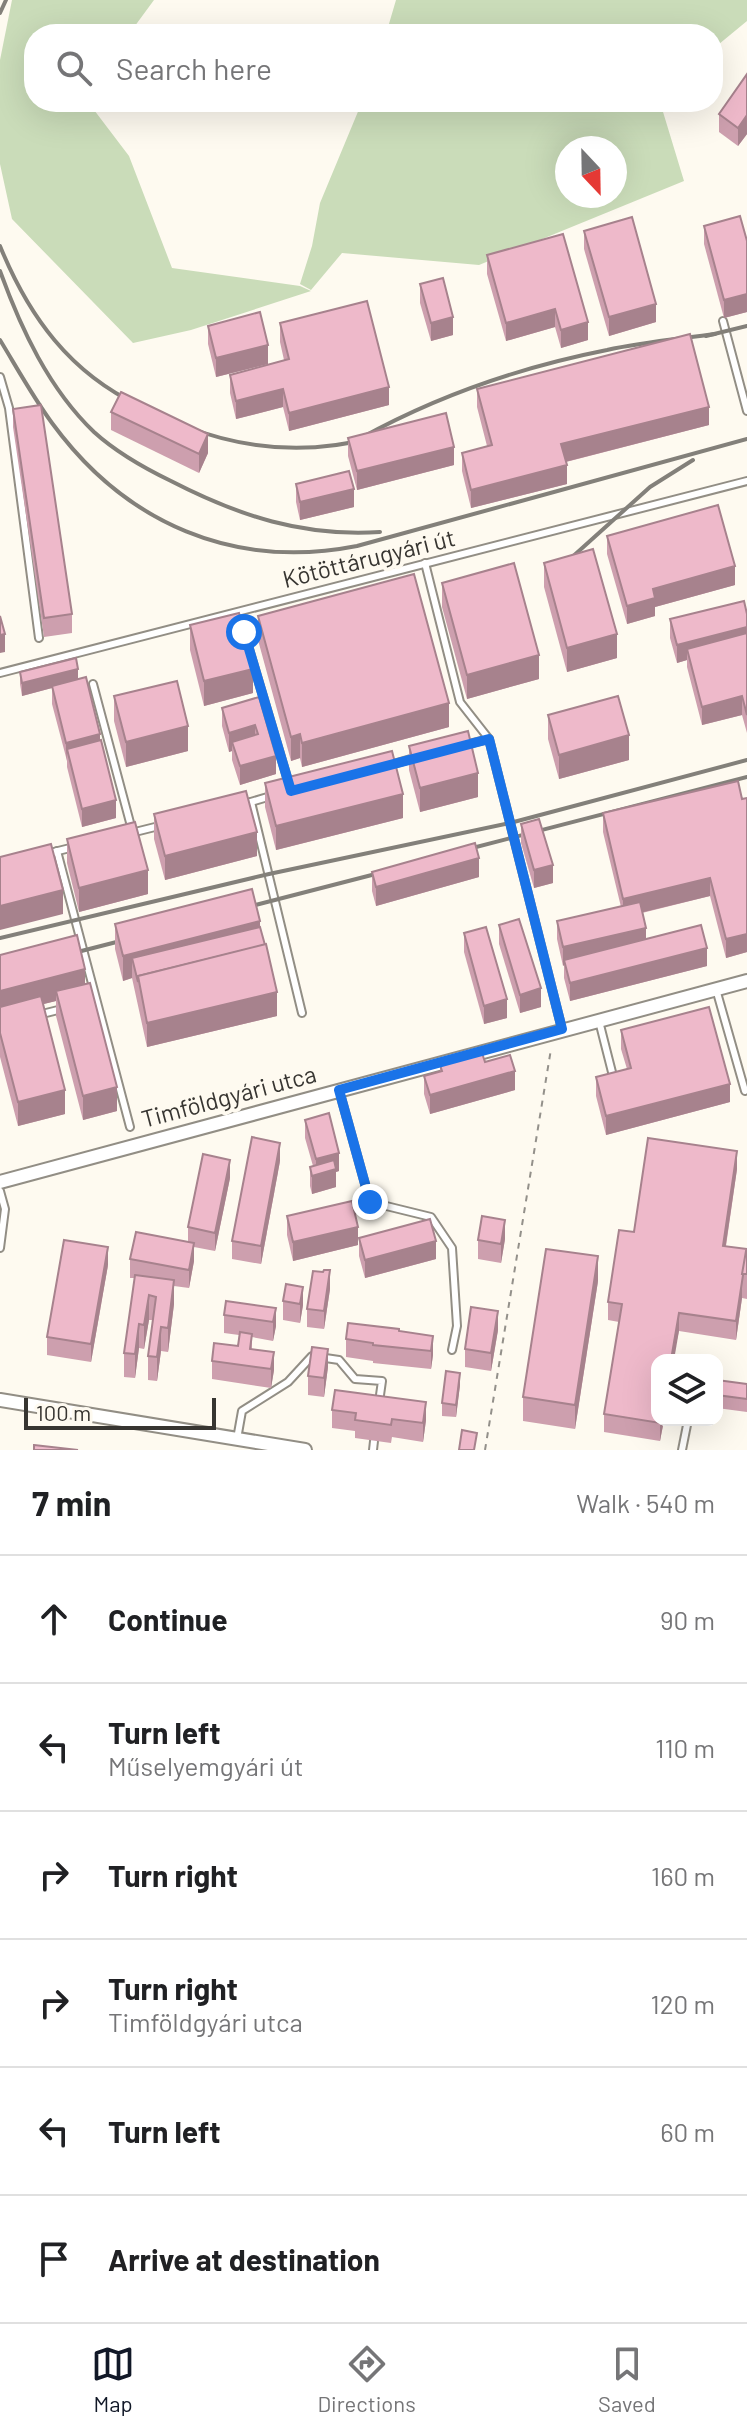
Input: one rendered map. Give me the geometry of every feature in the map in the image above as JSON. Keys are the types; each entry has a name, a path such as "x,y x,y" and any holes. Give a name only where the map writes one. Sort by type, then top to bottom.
{"street":[{"name":"Timföldgyári utca","path":"0,1182 747,981"},
{"path":"0,1400 237,1439 266,1447 305,1450"}],"lane":[{"path":"723,321 747,411"},
{"path":"0,377 39,638"},
{"name":"Kötöttárugyári út","path":"0,673 747,481"},
{"path":"425,563 460,702 489,739 558,1031"},
{"path":"274,624 244,632 291,791"},
{"path":"93,684 133,833"},
{"path":"459,747 489,739"},
{"path":"382,767 428,755"},
{"path":"236,806 278,795"},
{"path":"251,802 302,1013"},
{"path":"117,837 162,825"},
{"path":"43,855 87,844"},
{"path":"57,851 130,1127"},
{"path":"67,942 81,939"},
{"path":"716,989 745,1091"},
{"path":"83,1003 96,999"},
{"path":"28,1018 69,1007"},
{"path":"599,1020 616,1087"},
{"path":"339,1090 370,1202 431,1217 452,1248 457,1326 452,1350"},
{"path":"0,1191 5,1209 0,1248"},
{"path":"237,1439 242,1411 288,1382 312,1356 339,1360 355,1379 382,1381 377,1414"},
{"path":"682,1450 687,1426"},
{"path":"373,1450 374,1441"}],"path":[{"path":"485,1450 558,1031"}],"green space":[{"path":"12,0 154,0 136,24 24,24 24,112 96,112 129,156 172,268 300,286 311,291 191,330 133,343 12,219 0,164 0,60"},
{"path":"396,0 747,0 747,21 723,41 723,24 389,24"},
{"path":"358,112 663,112 684,181 627,204 627,136 555,136 555,208 618,208 479,265 342,253 311,290 300,284 312,246 320,203"}],"building":[{"path":"747,74 747,115 738,128 719,114"},
{"path":"740,216 747,241 747,294 724,300 704,226"},
{"path":"632,217 656,304 609,317 584,231"},
{"path":"563,234 588,322 561,330 555,309 506,323 487,255"},
{"path":"443,278 453,317 431,323 420,284"},
{"path":"367,301 389,387 289,413 283,389 236,401 230,375 289,359 280,323"},
{"path":"260,312 268,345 216,358 208,326"},
{"path":"690,334 709,407 561,444 567,465 471,490 462,453 492,445 477,389"},
{"path":"121,392 208,434 199,454 111,412"},
{"path":"41,405 72,614 44,618 13,409"},
{"path":"446,413 454,447 357,471 348,438"},
{"path":"349,471 354,489 300,502 296,484"},
{"path":"718,505 735,566 653,589 655,598 627,606 607,536"},
{"path":"593,549 617,634 567,648 544,563"},
{"path":"514,563 539,655 467,675 442,583"},
{"path":"414,574 449,703 302,743 300,734 291,737 258,616"},
{"path":"744,601 747,627 677,645 670,619"},
{"path":"239,613 253,669 204,681 190,625"},
{"path":"0,616 5,634 0,635"},
{"path":"747,633 747,715 742,696 702,707 687,649"},
{"path":"76,658 78,669 22,683 20,672"},
{"path":"86,677 100,734 66,743 52,686"},
{"path":"177,681 188,726 126,742 114,696"},
{"path":"618,696 629,735 559,755 548,715"},
{"path":"259,697 276,756 240,766 232,742 258,734 255,725 229,733 222,708"},
{"path":"468,731 478,773 420,788 409,746"},
{"path":"101,740 116,800 82,809 67,749"},
{"path":"392,751 403,794 276,826 265,783"},
{"path":"738,781 742,799 747,798 747,934 726,939 710,878 623,899 603,813"},
{"path":"246,791 257,832 165,856 154,814"},
{"path":"539,819 553,865 534,870 521,824"},
{"path":"135,822 148,870 79,888 67,839"},
{"path":"475,843 479,858 376,887 372,872"},
{"path":"51,844 63,890 0,906 0,857"},
{"path":"252,889 260,921 123,956 115,924"},
{"path":"640,902 646,928 563,947 557,921"},
{"path":"519,919 541,988 520,995 499,925"},
{"path":"701,925 707,948 570,983 564,960"},
{"path":"260,927 265,945 138,976 138,982 132,958"},
{"path":"486,927 507,999 484,1006 464,933"},
{"path":"77,935 85,969 0,991 0,955"},
{"path":"266,944 277,992 147,1023 138,976"},
{"path":"90,983 117,1087 83,1096 56,991"},
{"path":"41,996 65,1090 18,1102 0,1033 0,1007"},
{"path":"709,1007 730,1084 606,1116 596,1077 631,1068 621,1030"},
{"path":"482,1053 485,1062 510,1055 515,1071 430,1095 424,1076 442,1071 440,1065"},
{"path":"329,1113 339,1153 316,1159 305,1120"},
{"path":"252,1137 280,1143 261,1246 232,1241"},
{"path":"648,1138 737,1151 723,1246 747,1249 736,1321 679,1313 672,1354 651,1354 651,1422 604,1414 622,1304 608,1302 619,1230 634,1232"},
{"path":"203,1154 230,1160 215,1233 188,1227"},
{"path":"334,1160 336,1169 312,1176 310,1167"},
{"path":"352,1201 358,1227 293,1242 287,1216"},
{"path":"482,1216 505,1220 501,1244 478,1240"},
{"path":"430,1219 436,1241 365,1260 359,1238"},
{"path":"136,1232 194,1243 189,1270 130,1259"},
{"path":"64,1240 108,1247 91,1344 47,1337"},
{"path":"546,1249 598,1256 575,1405 523,1397"},
{"path":"746,1251 747,1274 742,1274"},
{"path":"330,1270 324,1311 307,1309 313,1271"},
{"path":"135,1275 174,1280 168,1328 161,1327 157,1357 148,1356 156,1297 149,1295 144,1325 139,1324 135,1354 124,1353"},
{"path":"286,1284 303,1287 300,1304 283,1301"},
{"path":"226,1301 276,1308 273,1322 224,1315"},
{"path":"471,1307 498,1311 491,1353 465,1349"},
{"path":"348,1323 433,1336 431,1351 346,1339"},
{"path":"240,1332 252,1334 250,1349 274,1352 271,1369 212,1361 214,1343 238,1346"},
{"path":"312,1347 328,1349 324,1378 308,1376"},
{"path":"446,1371 460,1373 456,1405 442,1403"},
{"path":"723,1381 747,1384 747,1399 723,1396"},
{"path":"335,1390 426,1402 423,1423 392,1419 391,1425 355,1420 356,1413 332,1410"},
{"path":"462,1430 477,1433 474,1450 459,1450"},
{"path":"34,1445 78,1450 34,1450"}],"railway":[{"path":"0,13 6,0"},
{"path":"0,246 24,296 55,340 93,377 140,406"},
{"path":"0,271 27,336 63,397 94,432 121,453 196,493 272,522 324,531 380,532"},
{"path":"706,336 747,326"},
{"path":"361,438 419,409 511,374 620,347 715,334"},
{"path":"0,340 52,423 81,458 114,488 149,513 186,531 226,544 268,551 312,552 357,546 747,439"},
{"path":"187,427 232,441 279,447 325,446 372,438"},
{"path":"560,568 650,487 693,460"},
{"path":"0,938 269,874 510,823 747,760"},
{"path":"453,853 747,777"},
{"path":"236,910 395,869"},
{"path":"58,957 136,937"}],"route":[{"path":"244,632 291,791 489,739 562,1029 339,1090 370,1202"}]}
